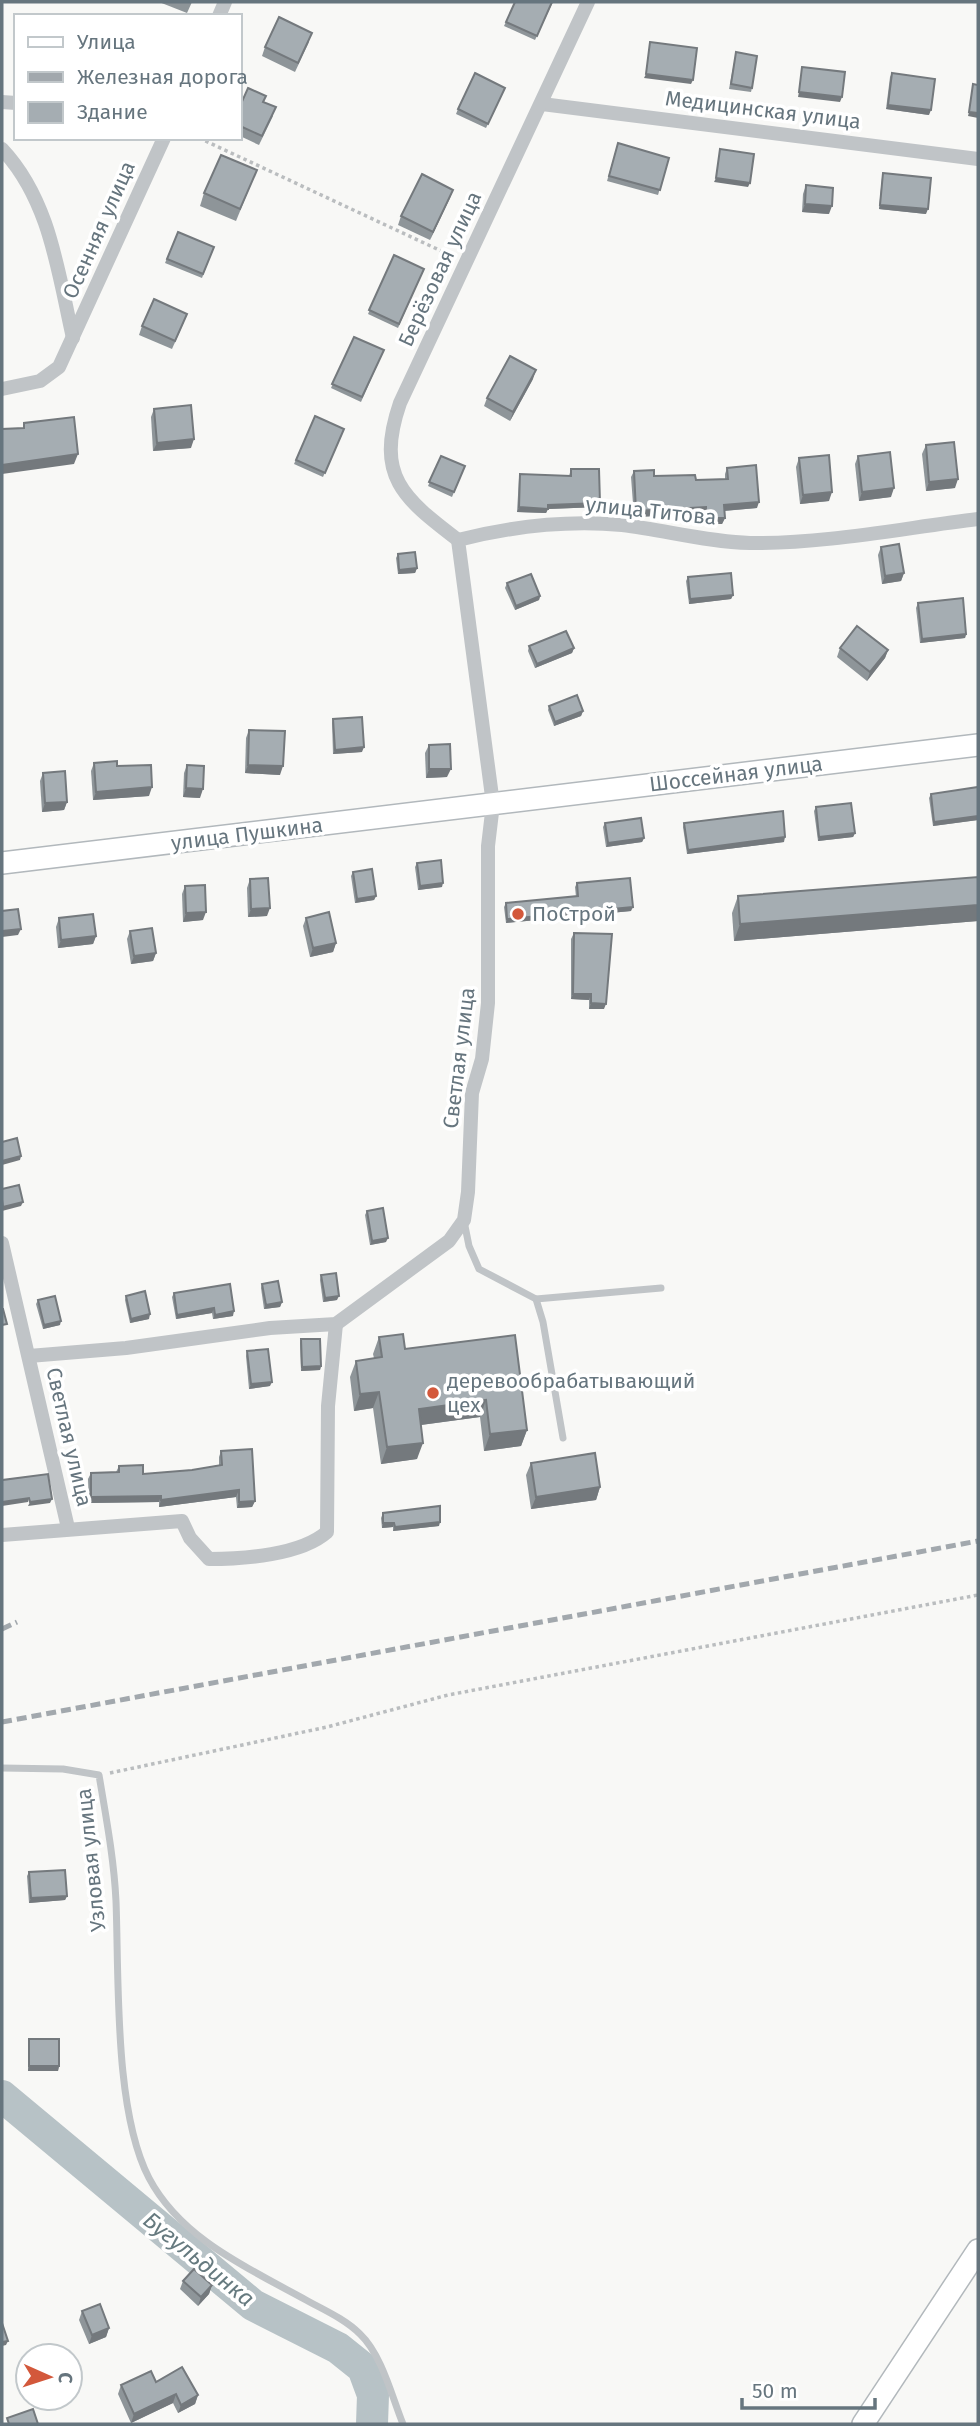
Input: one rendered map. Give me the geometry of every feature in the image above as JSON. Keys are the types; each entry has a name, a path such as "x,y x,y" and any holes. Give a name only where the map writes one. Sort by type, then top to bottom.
{"main road":[{"name":"Шоссейная улица","path":"493,804 978,745"},
{"name":"улица Пушкина","path":"2,863 493,804"},
{"path":"863,2424 978,2250"}],"street":[{"name":"Берёзовая улица","path":"458,540 425,514 403,491 393,468 389,446 400,403 589,2"},
{"name":"Медицинская улица","path":"542,104 978,159"},
{"name":"Осенняя улица","path":"2,388 40,381 51,374 73,338 163,140"},
{"path":"2,149 29,186 46,220 73,338"},
{"name":"улица Титова","path":"458,540 506,528 575,523 622,525 745,543 783,543 978,519"},
{"path":"458,540 493,804"},
{"name":"Светлая улица","path":"464,1220 468,1192 472,1093 482,1059 488,1003 488,846 493,804"},
{"path":"2,1535 182,1521 190,1538 209,1559 234,1559 313,1545 327,1532 328,1406 336,1324 449,1241 464,1220"},
{"name":"Светлая улица","path":"2,1243 68,1528"},
{"name":"Светлая улица","path":"29,1356 127,1348 270,1328 336,1324"}],"lane":[{"path":"464,1220 469,1246 479,1269 536,1299 662,1288"},
{"path":"536,1299 543,1322 563,1438"},
{"name":"Узловая улица","path":"2,1768 63,1769 99,1775 116,1897 121,2038 127,2097 136,2142 150,2179 175,2213 218,2250 343,2321 362,2335 377,2361 404,2424"}],"path":[{"path":"203,140 467,262"},
{"path":"99,1775 327,1727 448,1695 978,1595"}],"building":[{"path":"515,2 552,2 537,36 506,22"},
{"path":"279,17 312,33 298,63 265,47"},
{"path":"650,42 697,48 693,80 646,74"},
{"path":"736,52 757,56 752,88 731,84"},
{"path":"802,67 845,72 842,97 799,92"},
{"path":"475,73 505,88 488,124 458,109"},
{"path":"892,73 935,79 931,110 888,105"},
{"path":"973,84 978,85 978,113 969,112"},
{"path":"248,88 266,96 263,102 276,107 262,136 242,127 242,102"},
{"path":"618,143 669,158 660,190 609,176"},
{"path":"720,149 754,154 750,183 716,178"},
{"path":"221,155 257,170 240,209 204,193"},
{"path":"883,173 931,178 928,209 880,205"},
{"path":"422,174 453,190 433,232 401,216"},
{"path":"806,185 833,188 832,206 805,204"},
{"path":"178,232 214,247 203,274 167,259"},
{"path":"394,255 424,269 399,324 369,310"},
{"path":"154,299 187,314 175,341 142,326"},
{"path":"354,337 384,350 362,397 332,384"},
{"path":"510,356 536,370 513,412 487,398"},
{"path":"191,405 194,439 157,443 154,409"},
{"path":"315,416 344,429 325,473 296,460"},
{"path":"74,417 78,454 2,465 2,429 24,428 24,423"},
{"path":"954,442 958,479 929,482 926,445"},
{"path":"890,452 894,488 862,492 858,456"},
{"path":"829,455 832,492 803,495 799,458"},
{"path":"441,456 465,466 454,492 429,482"},
{"path":"756,465 759,502 724,505 725,518 706,518 706,507 636,511 634,471 654,470 654,476 695,475 696,480 728,479 727,468"},
{"path":"571,469 599,469 600,503 548,505 548,509 519,507 520,474 571,476"},
{"path":"899,544 904,573 885,576 881,547"},
{"path":"415,552 417,568 399,570 398,554"},
{"path":"731,573 733,595 690,599 688,577"},
{"path":"531,574 540,596 516,606 507,583"},
{"path":"963,598 966,634 922,639 918,603"},
{"path":"857,626 888,650 870,672 840,648"},
{"path":"566,631 574,648 537,664 529,646"},
{"path":"577,695 583,711 555,722 549,706"},
{"path":"362,717 364,747 335,750 333,719"},
{"path":"249,730 285,731 283,766 248,765"},
{"path":"450,744 451,769 429,769 429,745"},
{"path":"117,761 117,766 151,765 152,787 96,792 94,763"},
{"path":"187,765 204,766 203,789 186,788"},
{"path":"65,771 67,802 45,803 43,773"},
{"path":"978,787 978,816 934,822 931,794"},
{"path":"851,803 855,833 819,837 816,807"},
{"path":"783,811 785,837 688,850 684,823"},
{"path":"641,818 644,838 608,843 605,823"},
{"path":"441,860 443,883 420,886 417,863"},
{"path":"372,869 376,896 357,899 353,872"},
{"path":"978,877 978,905 740,924 738,896"},
{"path":"268,878 270,908 251,909 250,879"},
{"path":"630,878 633,907 507,919 506,903 578,896 577,883"},
{"path":"205,885 206,912 186,913 185,886"},
{"path":"18,909 21,929 2,931 2,911"},
{"path":"329,912 336,943 313,948 306,918"},
{"path":"93,914 96,936 61,940 59,918"},
{"path":"152,928 156,953 134,956 130,931"},
{"path":"574,933 612,934 606,1004 591,1003 591,994 573,994"},
{"path":"17,1138 21,1156 2,1161 2,1142"},
{"path":"19,1185 23,1202 3,1207 2,1189"},
{"path":"383,1208 388,1238 372,1241 367,1211"},
{"path":"336,1273 339,1296 325,1298 321,1275"},
{"path":"278,1281 282,1302 266,1305 262,1284"},
{"path":"230,1284 234,1311 215,1315 214,1308 177,1315 174,1293"},
{"path":"145,1291 150,1314 131,1319 126,1296"},
{"path":"55,1296 61,1321 44,1325 38,1300"},
{"path":"2,1309 7,1324 2,1325"},
{"name":"деревообрабатывающий цех","path":"403,1334 405,1349 515,1335 527,1430 490,1434 486,1400 419,1409 423,1443 387,1447 379,1392 360,1394 356,1361 382,1357 379,1337"},
{"path":"301,1339 320,1339 321,1366 302,1367"},
{"path":"268,1349 272,1382 251,1384 247,1351"},
{"path":"252,1449 255,1501 239,1502 239,1490 161,1500 161,1496 91,1497 91,1473 119,1472 119,1466 143,1465 143,1474 192,1470 222,1465 221,1451"},
{"path":"595,1453 600,1487 536,1497 531,1463"},
{"path":"48,1474 52,1499 30,1502 29,1498 2,1502 2,1480"},
{"path":"440,1506 440,1522 395,1527 394,1523 383,1523 383,1513"},
{"path":"65,1870 67,1896 31,1898 29,1872"},
{"path":"29,2039 59,2039 59,2066 29,2066"},
{"path":"194,2269 212,2285 201,2297 183,2281"},
{"path":"100,2304 109,2328 92,2335 82,2311"},
{"path":"2,2323 8,2341 2,2342"},
{"path":"182,2367 198,2395 181,2405 176,2394 134,2414 121,2385 151,2371 156,2382"},
{"path":"34,2412 38,2424 9,2424 7,2418"}],"waterway":[{"name":"Бугульдинка","path":"2,2096 253,2305 338,2348 363,2368 373,2395 372,2424"}],"railway":[{"path":"2,1722 978,1541"},
{"path":"2,1629 17,1622"}],"place":[{"name":"ПоСтрой","path":"518,914"},
{"name":"деревообрабатывающий цех","path":"433,1393"}]}
